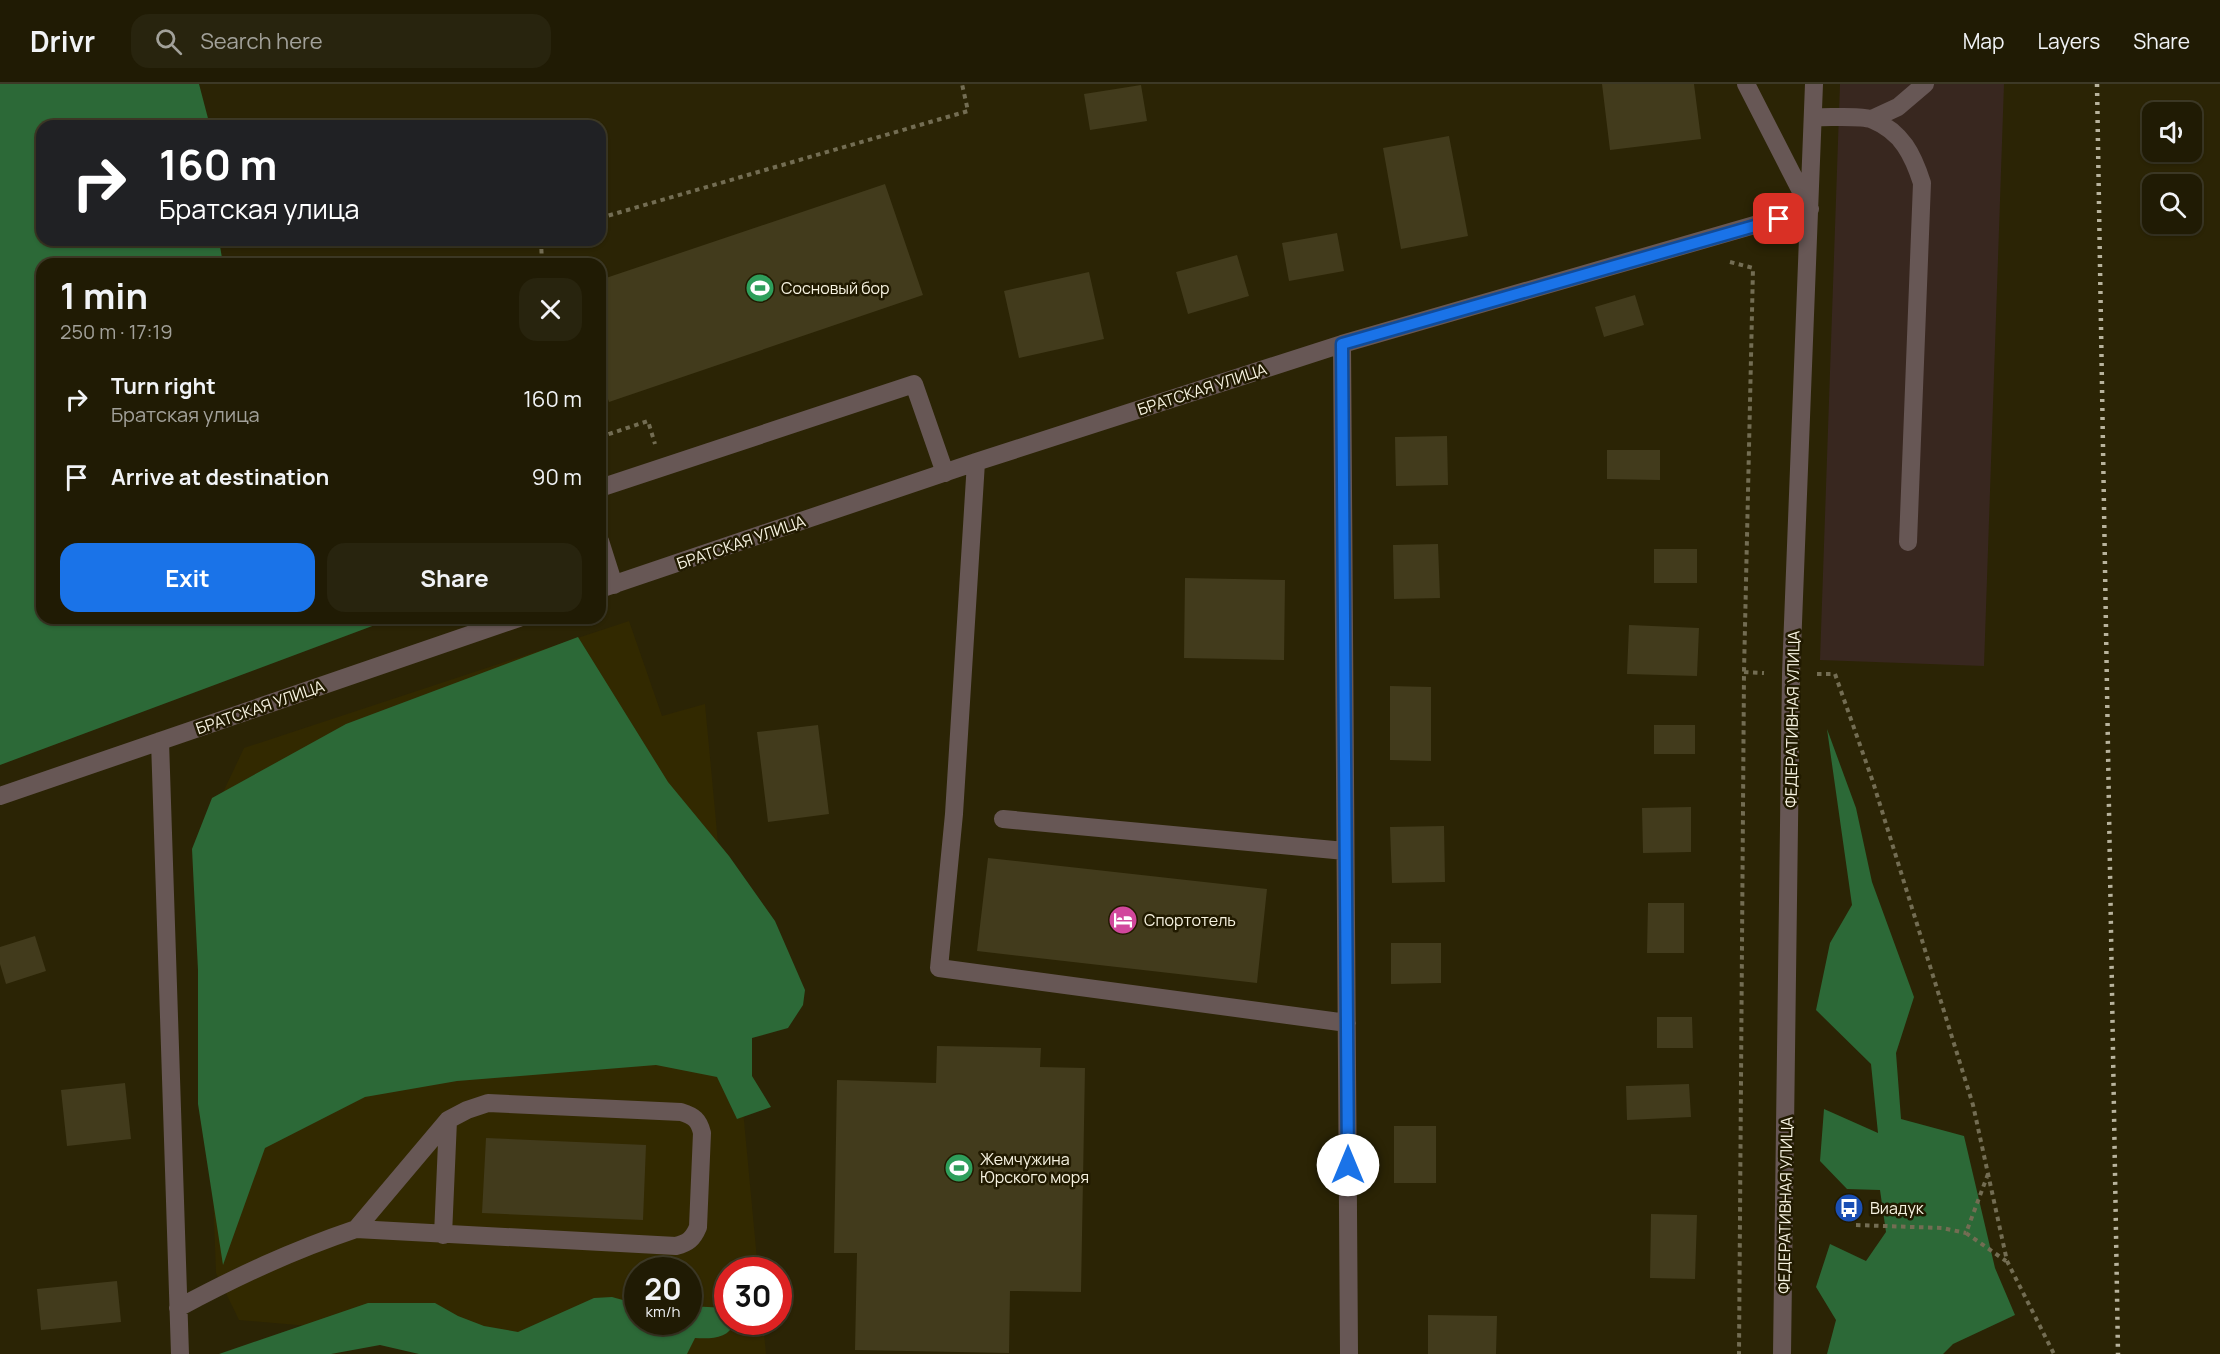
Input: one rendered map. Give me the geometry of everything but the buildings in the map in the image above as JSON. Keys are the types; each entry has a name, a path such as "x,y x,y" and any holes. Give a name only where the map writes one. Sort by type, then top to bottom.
{"street":[{"path":"1746,84 1810,208"},
{"name":"ФЕДЕРАТИВНАЯ УЛИЦА","path":"1782,1354 1791,674 1814,84"},
{"path":"1813,117 1872,119 1898,107 1925,84"},
{"path":"1872,119 1898,136 1914,157 1922,183 1908,542"},
{"name":"БРАТСКАЯ УЛИЦА","path":"607,587 976,462 1342,344 1810,208"},
{"path":"1342,344 1349,1354"},
{"path":"606,486 914,384 945,473"},
{"path":"976,462 956,792 939,968 1347,1023"},
{"name":"БРАТСКАЯ УЛИЦА","path":"0,796 501,624"},
{"path":"160,741 180,1354"},
{"path":"1003,819 1345,851"},
{"path":"178,1308 265,1263 309,1244 356,1229 676,1246 686,1244 694,1238 698,1227 702,1133 700,1124 692,1116 681,1112 488,1103 448,1119 356,1229"},
{"path":"443,1235 448,1119"}],"path":[{"path":"606,216 968,111 962,84"},
{"path":"1724,260 1753,268 1744,672 1739,1354"},
{"path":"606,434 648,421 663,467"},
{"path":"1744,672 1835,674 1922,936 1973,1105 2007,1262 2054,1354"},
{"path":"1966,1233 1988,1173"},
{"path":"1856,1225 1942,1228 1966,1233 2007,1262"}],"shaded area":[{"path":"1840,84 2004,84 1984,666 1820,660"},
{"path":"629,621 662,716 705,704 757,1257 714,1257 714,1335 764,1335 766,1354 631,1354 239,1320 216,1273 200,841 244,748"}],"green space":[{"path":"0,84 199,84 208,120 36,120 36,246 220,246 222,258 36,258 36,624 378,624 0,765"},
{"path":"578,637 668,782 729,856 775,921 805,990 803,1005 788,1028 752,1038 752,1076 771,1107 737,1119 717,1077 656,1065 457,1081 365,1097 265,1148 223,1265 198,1104 198,970 192,849 212,798 346,724"},
{"path":"1827,729 1856,808 1872,882 1914,997 1896,1053 1901,1119 1964,1136 1995,1268 2015,1315 1953,1344 1943,1354 1827,1354 1836,1320 1816,1287 1830,1244 1866,1261 1886,1232 1880,1190 1847,1189 1820,1161 1824,1109 1878,1133 1871,1064 1816,1010 1830,943 1852,905"},
{"path":"612,1297 624,1300 624,1335 702,1335 702,1307 714,1307 714,1335 724,1335 713,1338 695,1338 687,1354 419,1354 380,1345 331,1354 219,1354 368,1303 435,1303 458,1316 484,1326 518,1332 594,1298"}],"railway":[{"path":"2097,84 2118,1354"}],"place":[{"name":"Сосновый бор","path":"760,288"},
{"name":"Спортотель","path":"1123,920"},
{"name":"Жемчужина Юрского моря","path":"959,1168"},
{"name":"Виадук","path":"1849,1208"}],"route":[{"path":"1348,1165 1342,344 1779,219"}]}
